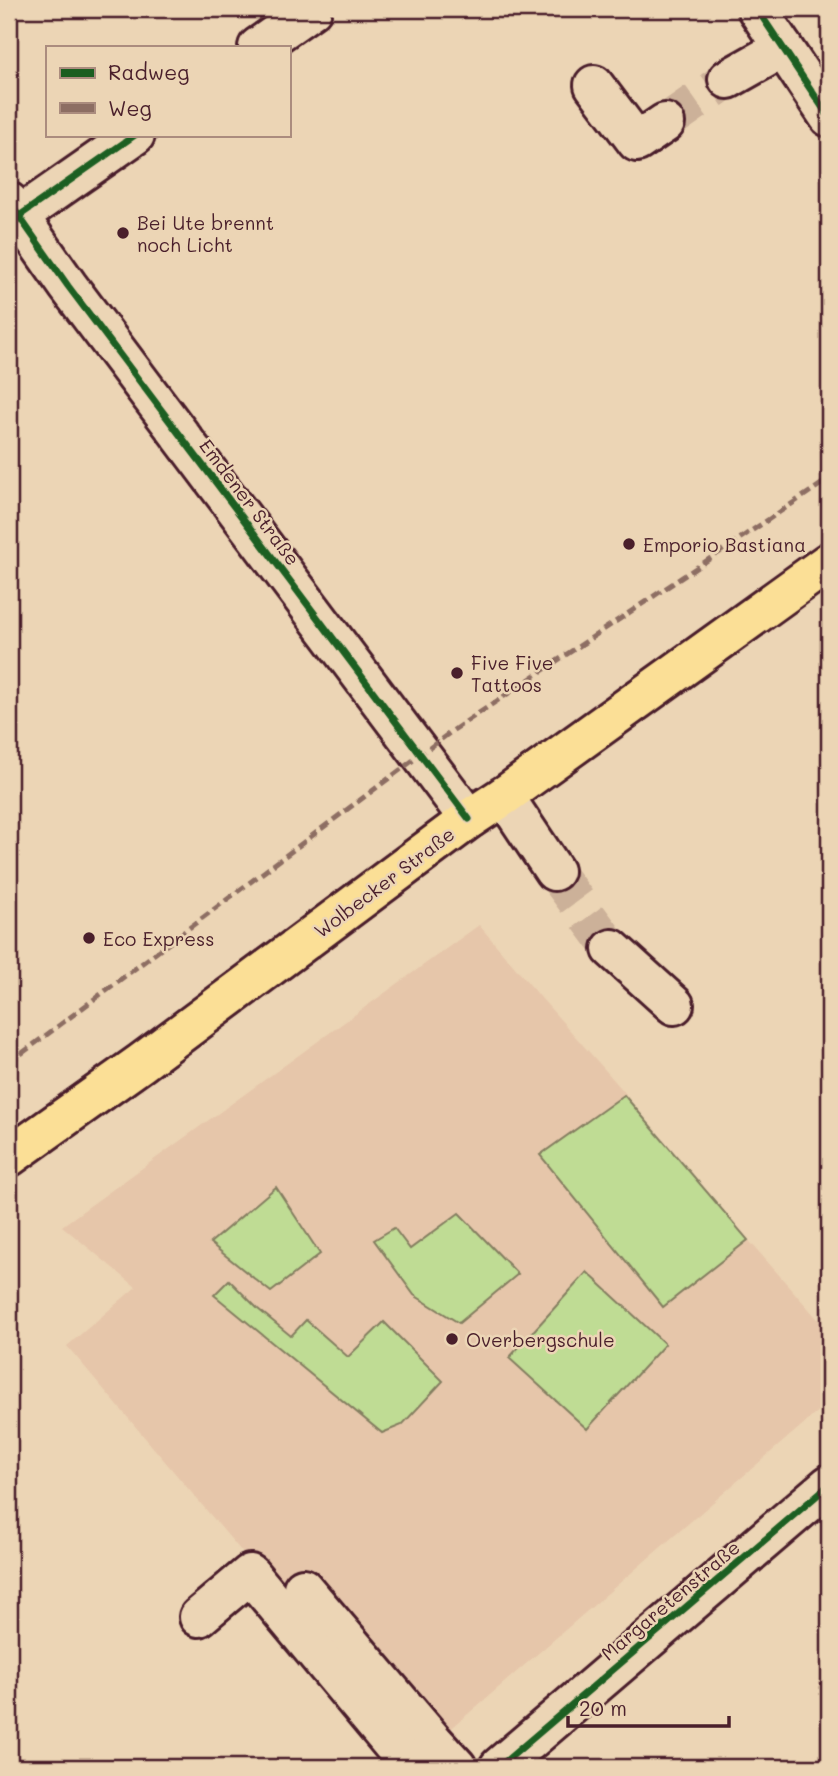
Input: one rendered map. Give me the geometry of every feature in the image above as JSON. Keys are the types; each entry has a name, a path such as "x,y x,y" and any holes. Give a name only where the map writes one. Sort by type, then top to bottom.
{"main road":[{"name":"Wolbecker Straße","path":"9,1157 141,1063 469,819 829,562"}],"street":[{"path":"259,46 312,9"},
{"path":"757,9 829,117"},
{"path":"728,79 783,48"},
{"path":"594,85 637,142 665,123"},
{"path":"12,214 133,136"},
{"name":"Emdener Straße","path":"12,214 469,819"},
{"path":"504,796 554,871"},
{"path":"612,949 674,1005"},
{"name":"Margaretenstraße","path":"499,1767 829,1485"},
{"path":"199,1617 250,1574 411,1767"},
{"path":"303,1588 457,1767"}],"shaded area":[{"name":"Overbergschule","path":"479,925 829,1332 829,1402 417,1758 67,1346 136,1287 62,1226"}],"green space":[{"path":"624,1095 748,1240 663,1307 540,1155"},
{"path":"276,1187 320,1254 271,1292 210,1243"},
{"path":"459,1213 518,1274 459,1323 414,1295 374,1240 394,1228 410,1249"},
{"path":"587,1272 665,1344 587,1429 509,1358"},
{"path":"229,1280 291,1336 306,1320 348,1357 384,1322 443,1381 402,1425 382,1433 214,1295"}],"tunnel":[{"path":"665,123 728,79"},
{"path":"554,871 612,949"}],"marked path":[{"path":"9,1063 452,731 829,479"}],"cycle path":[{"path":"757,9 829,117"},
{"path":"9,223 134,136"},
{"path":"9,202 68,286 469,819"},
{"path":"499,1767 829,1485"}],"place":[{"name":"Bei Ute brennt noch Licht","path":"123,233"},
{"name":"Emporio Bastiana","path":"629,544"},
{"name":"Five Five Tattoos","path":"457,673"},
{"name":"Eco Express","path":"89,938"},
{"name":"Overbergschule","path":"452,1339"}]}
